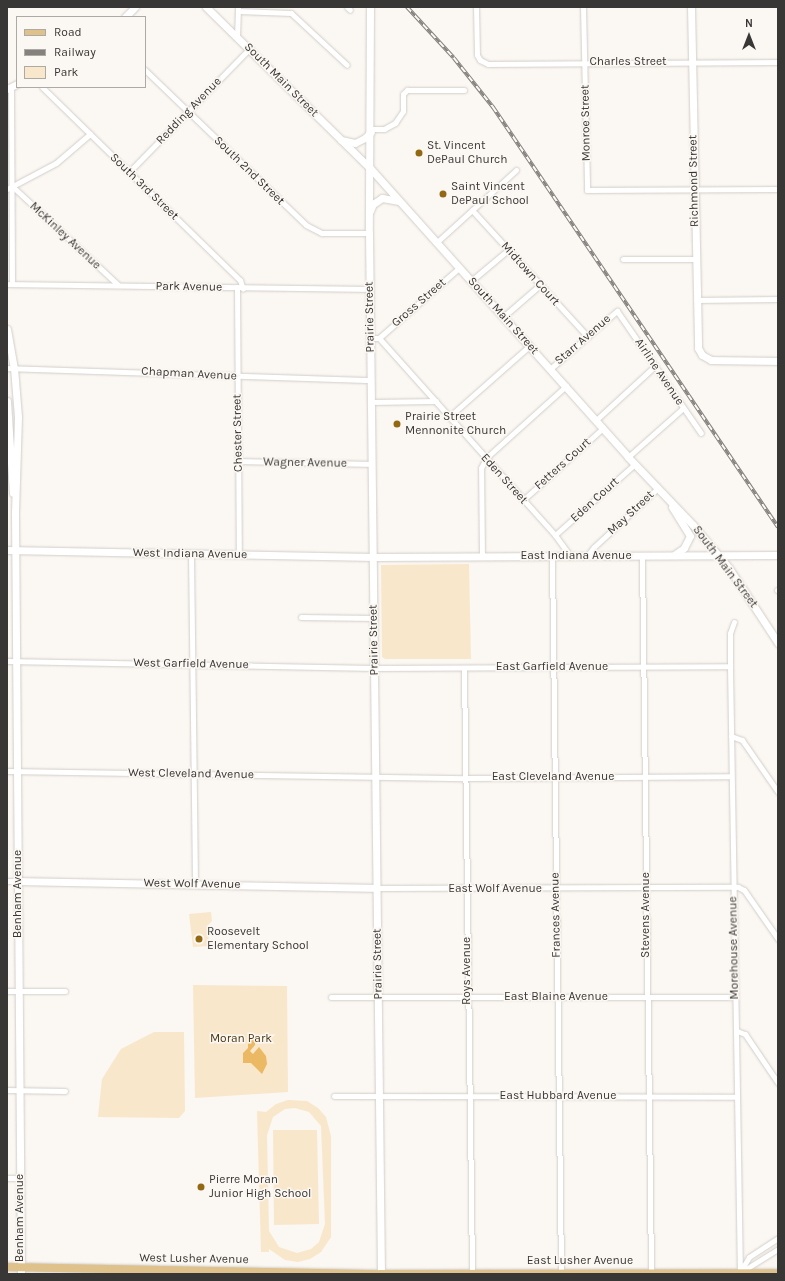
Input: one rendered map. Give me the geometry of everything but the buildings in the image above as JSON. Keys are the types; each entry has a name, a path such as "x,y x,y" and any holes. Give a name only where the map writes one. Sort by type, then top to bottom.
{"main road":[{"path":"126,16 135,7"},
{"name":"South Main Street","path":"206,7 370,168 628,457 672,503 718,555 778,643"},
{"name":"Prairie Street","path":"370,7 371,130 369,233 374,557 381,1274"},
{"name":"Richmond Street","path":"691,7 697,340 702,355 715,361 778,361"},
{"path":"341,139 355,143 365,138 371,130"},
{"path":"370,213 374,204 382,198 400,202"},
{"name":"Benham Avenue","path":"7,329 18,458 15,514 21,1271"},
{"name":"Benham Avenue","path":"7,401 8,458 15,514"},
{"path":"672,503 673,510 690,536 684,548 674,555"},
{"name":"West Indiana Avenue","path":"7,550 374,557"},
{"name":"East Indiana Avenue","path":"374,557 778,555"},
{"name":"West Wolf Avenue","path":"18,882 377,888"},
{"name":"West Lusher Avenue","path":"7,1267 21,1271 381,1274"},
{"name":"East Lusher Avenue","path":"381,1274 778,1273"}],"street":[{"name":"Charles Street","path":"476,7 476,50 480,60 488,64 778,62"},
{"name":"Monroe Street","path":"583,7 587,190 695,190"},
{"path":"237,37 238,9 291,13 347,65"},
{"name":"Redding Avenue","path":"129,172 249,49"},
{"name":"South 2nd Street","path":"146,71 306,225 322,233 369,233"},
{"path":"10,284 12,87"},
{"name":"South 3rd Street","path":"43,88 240,280 243,289"},
{"path":"371,130 384,129 396,123 403,112 404,94 406,90 464,90"},
{"path":"10,188 56,163 90,134"},
{"path":"437,242 516,170"},
{"name":"McKinley Avenue","path":"10,188 118,285"},
{"path":"695,190 778,190"},
{"name":"Midtown Court","path":"472,210 588,337"},
{"path":"471,281 508,250"},
{"path":"623,259 695,259"},
{"name":"Gross Street","path":"379,338 460,268"},
{"name":"Park Avenue","path":"10,284 237,287 243,289 370,289"},
{"path":"503,317 540,285"},
{"name":"Chester Street","path":"237,287 239,555"},
{"path":"696,300 778,299"},
{"name":"Starr Avenue","path":"550,369 617,311"},
{"name":"Airline Avenue","path":"617,311 701,433"},
{"path":"370,338 379,338"},
{"name":"Eden Street","path":"379,338 450,416 555,536 570,556"},
{"path":"450,416 529,346"},
{"path":"596,420 655,366"},
{"name":"Chapman Avenue","path":"10,368 371,380"},
{"path":"482,557 481,468 486,458 566,386"},
{"path":"371,402 436,401"},
{"path":"628,457 683,408"},
{"name":"Fetters Court","path":"523,500 603,428"},
{"path":"8,458 18,458"},
{"name":"Wagner Avenue","path":"239,461 372,464"},
{"name":"Eden Court","path":"555,536 635,464"},
{"name":"May Street","path":"587,556 594,547 658,488"},
{"path":"191,554 194,885"},
{"name":"Frances Avenue","path":"552,556 561,1274"},
{"name":"Stevens Avenue","path":"642,556 650,1274"},
{"path":"301,617 374,618"},
{"name":"Morehouse Avenue","path":"734,622 730,633 731,776 740,1273"},
{"name":"West Garfield Avenue","path":"7,661 374,668"},
{"name":"East Garfield Avenue","path":"374,668 730,666"},
{"name":"Roys Avenue","path":"464,668 468,1096 472,1274"},
{"path":"731,736 742,740 778,792"},
{"name":"West Cleveland Avenue","path":"7,771 375,777"},
{"name":"East Cleveland Avenue","path":"375,777 466,778 731,776"},
{"name":"West Wolf Avenue","path":"7,881 18,882"},
{"path":"733,887 744,890 778,939"},
{"name":"East Wolf Avenue","path":"377,888 556,889 733,887"},
{"path":"7,991 65,992"},
{"name":"East Blaine Avenue","path":"332,997 734,997"},
{"path":"736,1031 745,1034 778,1083"},
{"path":"7,1090 66,1090"},
{"name":"East Hubbard Avenue","path":"334,1096 737,1097"},
{"path":"7,1178 20,1178"},
{"path":"740,1273 749,1258 778,1238"},
{"path":"740,1273 778,1249"}],"green space":[{"path":"469,564 471,659 385,659 382,657 381,565"},
{"path":"211,912 212,921 208,925 209,946 193,947 189,914"},
{"name":"Moran Park","path":"193,985 287,986 288,1092 195,1098"},
{"path":"154,1032 184,1032 185,1111 179,1118 98,1117 102,1079 121,1049"},
{"path":"288,1100 307,1101 318,1108 326,1117 331,1136 331,1237 321,1252 310,1259 298,1262 285,1260 269,1249 269,1252 261,1252 257,1111 266,1112 276,1104","holes":["295,1108 309,1112 321,1126 325,1224 319,1242 311,1249 297,1253 279,1247 269,1231 267,1135 273,1117 285,1109"]},
{"path":"273,1130 317,1130 319,1224 274,1225"}],"shaded area":[{"path":"248,1039 255,1039 255,1045 250,1051 253,1054 259,1047 266,1056 267,1064 262,1074 251,1063 243,1063 243,1053 248,1048"}],"railway":[{"path":"407,7 454,58 493,107 778,527"}],"place":[{"name":"St. Vincent DePaul Church","path":"419,153"},
{"name":"Saint Vincent DePaul School","path":"443,194"},
{"name":"Prairie Street Mennonite Church","path":"397,424"},
{"name":"Roosevelt Elementary School","path":"199,939"},
{"name":"Pierre Moran Junior High School","path":"201,1187"}]}
